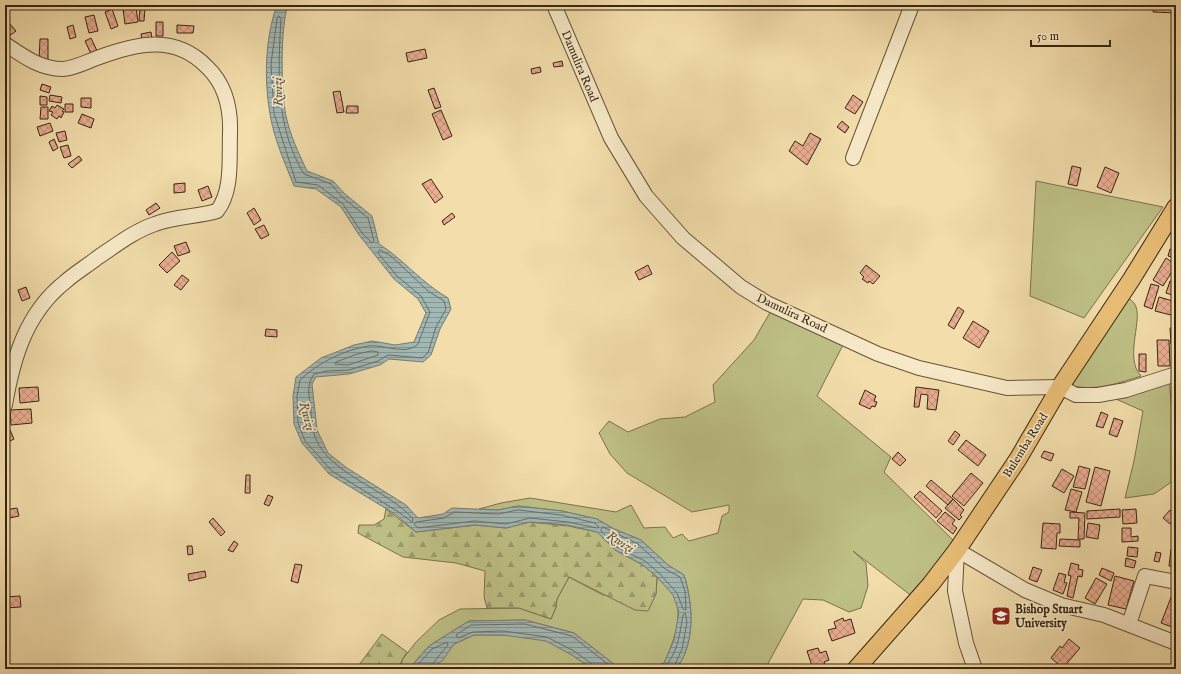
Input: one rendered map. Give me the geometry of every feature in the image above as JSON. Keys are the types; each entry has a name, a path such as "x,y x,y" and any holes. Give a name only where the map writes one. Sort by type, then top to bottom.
{"main road":[{"name":"Bulemba Road","path":"856,669 931,584 957,550 1018,459 1060,387 1131,280 1176,207"}],"street":[{"name":"Damulira Road","path":"554,5 611,138 646,196 683,238 741,288 767,303 878,354 919,368 1007,388 1060,387 1076,395 1098,395 1126,390 1176,374"},
{"path":"853,158 912,5"},
{"path":"5,44 42,66 65,69 129,47 156,44 177,47 189,52 210,70 225,93 231,118 227,188 224,200 217,211 168,219 153,224 122,242 64,282 38,311 23,336 13,364 5,405"},
{"path":"975,669 969,657 956,595 957,550 1025,590 1061,605 1104,615 1176,643"},
{"path":"1129,624 1145,576 1176,582"}],"green space":[{"path":"1036,181 1163,207 1084,318 1030,296"},
{"path":"1121,294 1133,302 1137,309 1134,359 1136,368 1141,376 1112,385 1094,387 1064,384"},
{"path":"772,309 845,341 817,396 891,457 884,472 955,542 913,597 853,551 866,563 868,586 861,608 849,612 823,600 803,599 765,669 676,669 687,647 690,635 691,611 687,586 684,575 668,565 641,540 614,529 597,519 562,511 518,506 498,510 479,509 501,503 530,498 616,512 631,505 644,528 665,527 673,538 682,534 689,541 718,533 722,516 729,512 729,505 692,512 627,473 610,454 599,433 609,421 628,432 660,419 685,417 715,402 713,385 754,340"},
{"path":"1169,379 1172,411 1176,429 1176,472 1170,483 1154,494 1125,498 1134,461 1143,411 1109,396"},
{"path":"386,509 416,532 475,525 506,528 530,522 568,526 597,532 615,550 643,565 657,577 656,594 648,611 635,610 569,577 557,599 556,607 551,619 519,608 487,608 484,597 485,571 456,563 403,557 358,533 359,525 374,525 384,519"},
{"path":"569,577 603,595 656,594 657,577 674,596 678,613 678,621 674,638 664,663 650,669 620,669 574,633 525,620 469,621 429,646 409,669 401,669 402,660 416,642 439,620 460,609 519,608 551,619 556,607 557,599"},
{"path":"382,634 407,652 402,660 401,669 356,669"},
{"path":"474,635 511,635 531,637 547,641 559,647 592,669 432,669 454,644"}],"water":[{"name":"Rwizi","path":"277,5 288,5 285,15 282,60 284,105 292,137 307,171 333,181 345,194 372,216 379,244 448,298 451,309 440,329 431,355 423,362 389,359 380,365 349,374 316,377 312,384 317,430 328,453 347,468 406,505 418,518 443,514 452,508 498,510 518,506 562,511 597,519 614,529 641,540 668,565 684,575 687,586 691,611 690,635 687,647 676,669 650,669 664,663 674,640 679,612 673,595 657,577 643,565 615,550 597,532 568,525 530,522 506,528 475,525 416,532 395,514 329,474 302,443 294,424 293,396 296,377 321,358 354,345 372,341 395,345 414,342 426,313 418,299 394,279 359,235 341,207 316,189 294,186 274,133 268,101 266,73 268,45"},
{"path":"525,620 574,633 620,669 592,669 572,655 546,641 503,635 474,635 454,644 443,660 432,669 409,669 429,646 469,621"}],"building":[{"path":"1153,5 1176,5 1176,13 1153,12"},
{"path":"136,7 138,22 125,24 123,9"},
{"path":"140,8 145,8 144,21 139,21"},
{"path":"112,9 118,26 111,29 105,12"},
{"path":"94,15 98,31 89,33 85,17"},
{"path":"156,22 163,22 163,36 156,36"},
{"path":"10,24 16,31 5,39 5,27"},
{"path":"73,25 76,37 70,39 67,27"},
{"path":"177,25 194,26 193,33 177,33"},
{"path":"151,32 152,39 142,40 141,34"},
{"path":"91,38 98,53 92,56 85,41"},
{"path":"40,39 48,39 48,60 39,60"},
{"path":"425,49 427,58 408,62 406,53"},
{"path":"562,61 563,66 554,67 553,63"},
{"path":"540,67 541,72 532,74 531,69"},
{"path":"42,84 51,87 49,93 40,90"},
{"path":"434,88 441,107 435,109 428,90"},
{"path":"340,91 344,112 337,113 333,92"},
{"path":"50,95 62,97 61,103 49,101"},
{"path":"853,95 863,102 855,114 845,108"},
{"path":"40,96 47,97 47,105 40,105"},
{"path":"81,98 91,98 91,108 81,107"},
{"path":"65,104 73,104 73,112 65,112"},
{"path":"57,105 64,109 62,111 64,112 61,118 59,116 57,119 51,115 53,112 49,111 52,106 55,108"},
{"path":"347,106 358,106 358,113 346,113"},
{"path":"41,107 48,107 48,119 40,119"},
{"path":"441,110 452,136 443,140 432,114"},
{"path":"82,114 94,119 91,128 78,123"},
{"path":"842,121 849,127 845,133 837,127"},
{"path":"50,123 53,131 40,136 37,127"},
{"path":"65,131 67,140 59,142 56,133"},
{"path":"810,133 821,139 807,165 789,151 795,141 803,146"},
{"path":"54,139 58,148 53,151 49,142"},
{"path":"68,145 71,156 64,158 60,147"},
{"path":"79,156 82,160 72,168 68,164"},
{"path":"1072,166 1081,168 1077,186 1068,184"},
{"path":"1105,167 1119,173 1111,193 1097,187"},
{"path":"431,179 443,197 435,203 422,184"},
{"path":"185,183 185,192 174,193 174,184"},
{"path":"208,186 212,197 202,201 198,190"},
{"path":"156,203 160,208 149,215 146,210"},
{"path":"254,208 261,220 254,225 247,213"},
{"path":"452,213 455,217 444,225 442,221"},
{"path":"264,225 269,235 261,239 255,229"},
{"path":"186,242 190,252 178,256 174,246"},
{"path":"1170,249 1176,250 1176,258 1168,256"},
{"path":"172,252 180,261 167,273 159,265"},
{"path":"1166,258 1176,265 1163,286 1153,280"},
{"path":"648,265 652,274 639,280 635,272"},
{"path":"866,265 880,276 873,284 862,279 864,277 860,273"},
{"path":"182,275 189,280 181,290 174,285"},
{"path":"1170,281 1176,283 1176,296 1166,293"},
{"path":"1151,284 1159,286 1152,309 1144,306"},
{"path":"26,287 30,298 22,301 18,290"},
{"path":"1159,297 1176,302 1175,316 1155,311"},
{"path":"958,307 964,311 954,329 948,325"},
{"path":"973,321 989,331 979,348 963,338"},
{"path":"1176,327 1176,344 1171,344 1170,328"},
{"path":"266,329 277,330 277,337 265,336"},
{"path":"1157,340 1169,340 1170,366 1158,366"},
{"path":"1139,354 1146,354 1146,372 1139,371"},
{"path":"38,387 39,401 20,403 19,388"},
{"path":"916,387 939,390 936,410 927,409 928,395 921,394 919,407 914,407"},
{"path":"865,390 876,396 874,401 877,402 875,407 872,406 870,409 859,404"},
{"path":"31,409 32,423 11,425 10,410"},
{"path":"1101,412 1108,415 1103,428 1096,426"},
{"path":"1114,418 1123,421 1117,437 1109,434"},
{"path":"10,430 14,439 8,442 5,432"},
{"path":"955,431 960,435 953,445 948,441"},
{"path":"966,440 986,455 978,466 958,450"},
{"path":"1044,451 1054,454 1051,461 1041,457"},
{"path":"898,452 906,460 900,466 892,459"},
{"path":"1079,466 1090,469 1085,489 1073,487"},
{"path":"1095,467 1110,471 1101,506 1086,502"},
{"path":"1062,469 1074,476 1064,493 1052,486"},
{"path":"971,473 983,483 964,506 952,496"},
{"path":"246,475 250,475 250,493 245,493"},
{"path":"931,480 953,499 948,505 926,486"},
{"path":"1071,489 1082,492 1076,512 1065,510"},
{"path":"920,491 942,511 936,518 914,497"},
{"path":"268,495 273,497 269,506 264,504"},
{"path":"953,499 964,510 960,515 962,517 959,520 945,508"},
{"path":"17,508 19,516 5,519 5,510"},
{"path":"1120,509 1120,517 1087,519 1087,511"},
{"path":"1136,509 1137,523 1123,524 1122,510"},
{"path":"1170,510 1176,517 1170,524 1163,518"},
{"path":"945,512 955,520 952,524 957,528 953,534 937,521"},
{"path":"1070,512 1085,513 1084,539 1078,539 1079,518 1070,518"},
{"path":"213,518 225,532 221,536 209,522"},
{"path":"1043,523 1060,524 1060,533 1057,533 1056,549 1041,548"},
{"path":"1088,523 1100,525 1098,539 1086,537"},
{"path":"1122,528 1131,528 1131,537 1138,536 1138,541 1122,542"},
{"path":"1060,539 1080,540 1080,547 1059,546"},
{"path":"234,541 238,544 233,552 228,550"},
{"path":"187,546 192,546 193,554 188,555"},
{"path":"1128,547 1138,548 1137,557 1127,556"},
{"path":"1171,549 1176,549 1176,567 1169,566"},
{"path":"1156,552 1161,553 1159,562 1154,561"},
{"path":"1126,558 1136,561 1134,568 1125,566"},
{"path":"1071,563 1079,565 1078,569 1083,570 1082,577 1078,576 1073,598 1067,596 1071,576 1068,575"},
{"path":"295,564 302,565 298,583 291,581"},
{"path":"1033,567 1042,570 1037,582 1029,579"},
{"path":"1102,568 1114,573 1111,581 1099,575"},
{"path":"205,571 206,577 189,581 188,574"},
{"path":"1059,573 1066,575 1064,582 1067,583 1063,594 1053,590"},
{"path":"1115,576 1134,581 1126,609 1108,605"},
{"path":"1096,578 1107,584 1095,604 1085,598"},
{"path":"1175,587 1176,617 1172,627 1161,623"},
{"path":"20,596 21,607 5,608 5,597"},
{"path":"843,618 844,621 851,619 855,633 832,641 828,630 836,628 834,622"},
{"path":"1069,639 1080,648 1063,668 1051,658 1060,646 1062,648"},
{"path":"818,648 820,653 826,651 829,660 824,662 825,664 817,667 816,665 812,666 807,651"}],"place":[{"name":"Bishop Stuart University","path":"1001,616"}]}
